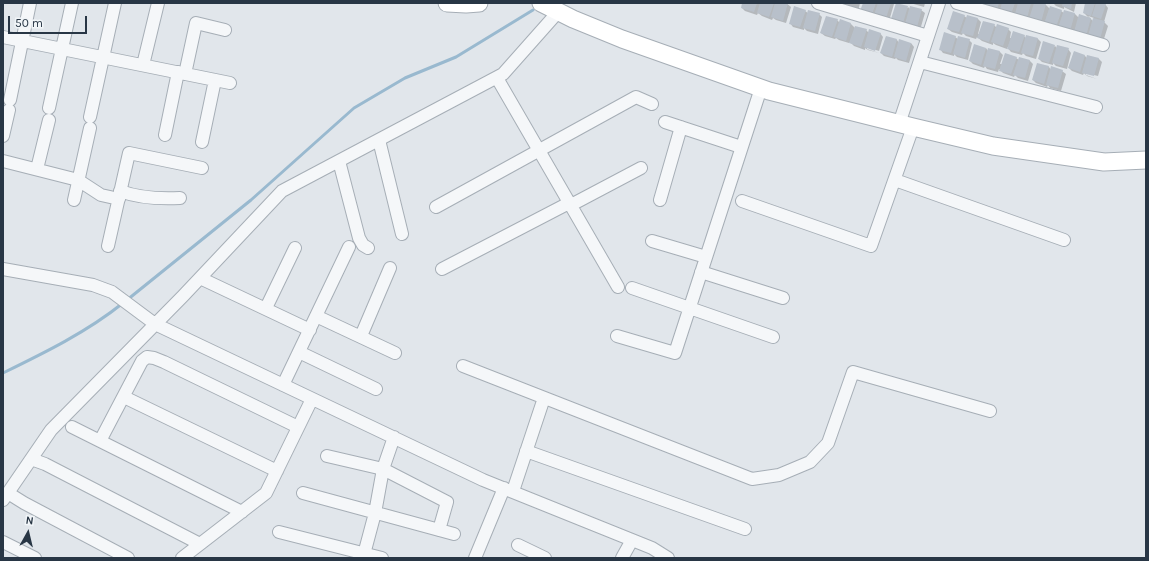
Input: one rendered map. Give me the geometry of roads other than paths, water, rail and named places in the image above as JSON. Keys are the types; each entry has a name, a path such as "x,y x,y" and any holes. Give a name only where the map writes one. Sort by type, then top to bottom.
{"street":[{"path":"3,136 30,3"},
{"path":"49,108 72,3"},
{"path":"74,200 115,3"},
{"path":"143,65 158,3"},
{"path":"447,3 479,3"},
{"path":"541,3 573,20 622,40 761,88 993,146 1104,162 1146,160"},
{"path":"818,3 928,36"},
{"path":"742,201 871,246 895,180 920,62 940,3"},
{"path":"957,3 1103,45"},
{"path":"128,558 24,503 5,497 51,430 200,278 282,191 504,74 558,12"},
{"path":"165,135 196,23 225,30"},
{"path":"3,37 230,83"},
{"path":"920,62 1096,107"},
{"path":"497,78 618,287"},
{"path":"202,142 215,80"},
{"path":"617,336 675,352 761,88"},
{"path":"436,207 636,97 652,104"},
{"path":"38,169 49,120"},
{"path":"665,122 741,147"},
{"path":"660,200 681,127"},
{"path":"379,140 402,234"},
{"path":"108,246 129,153 202,168"},
{"path":"3,161 78,180 101,195 128,194 161,198 180,198"},
{"path":"339,161 359,238 363,245 368,248"},
{"path":"442,269 641,168"},
{"path":"895,180 1064,240"},
{"path":"652,241 706,257"},
{"path":"283,385 349,247"},
{"path":"266,308 295,248"},
{"path":"361,336 390,268"},
{"path":"3,269 93,285 112,292 155,324 483,480 652,548 668,558"},
{"path":"701,272 783,298"},
{"path":"200,278 310,330"},
{"path":"632,288 773,336"},
{"path":"316,316 396,353"},
{"path":"299,352 376,390"},
{"path":"100,441 142,361 147,357 154,358 298,427"},
{"path":"463,366 752,479 779,475 810,462 828,442 853,372 990,411"},
{"path":"124,397 277,471"},
{"path":"475,558 526,451 544,398"},
{"path":"182,558 266,493 312,399"},
{"path":"72,428 242,512"},
{"path":"364,556 375,513 383,469 394,437"},
{"path":"526,451 745,529"},
{"path":"328,456 383,469 447,502 439,530"},
{"path":"31,459 45,464 200,544"},
{"path":"303,493 454,534"},
{"path":"279,532 364,556 382,558"},
{"path":"622,558 632,540"},
{"path":"3,542 35,558"},
{"path":"518,544 545,558"}],"waterway":[{"path":"127,300 251,200 354,108 405,78 456,57 533,10"},
{"path":"3,373 80,333 123,303"}]}
